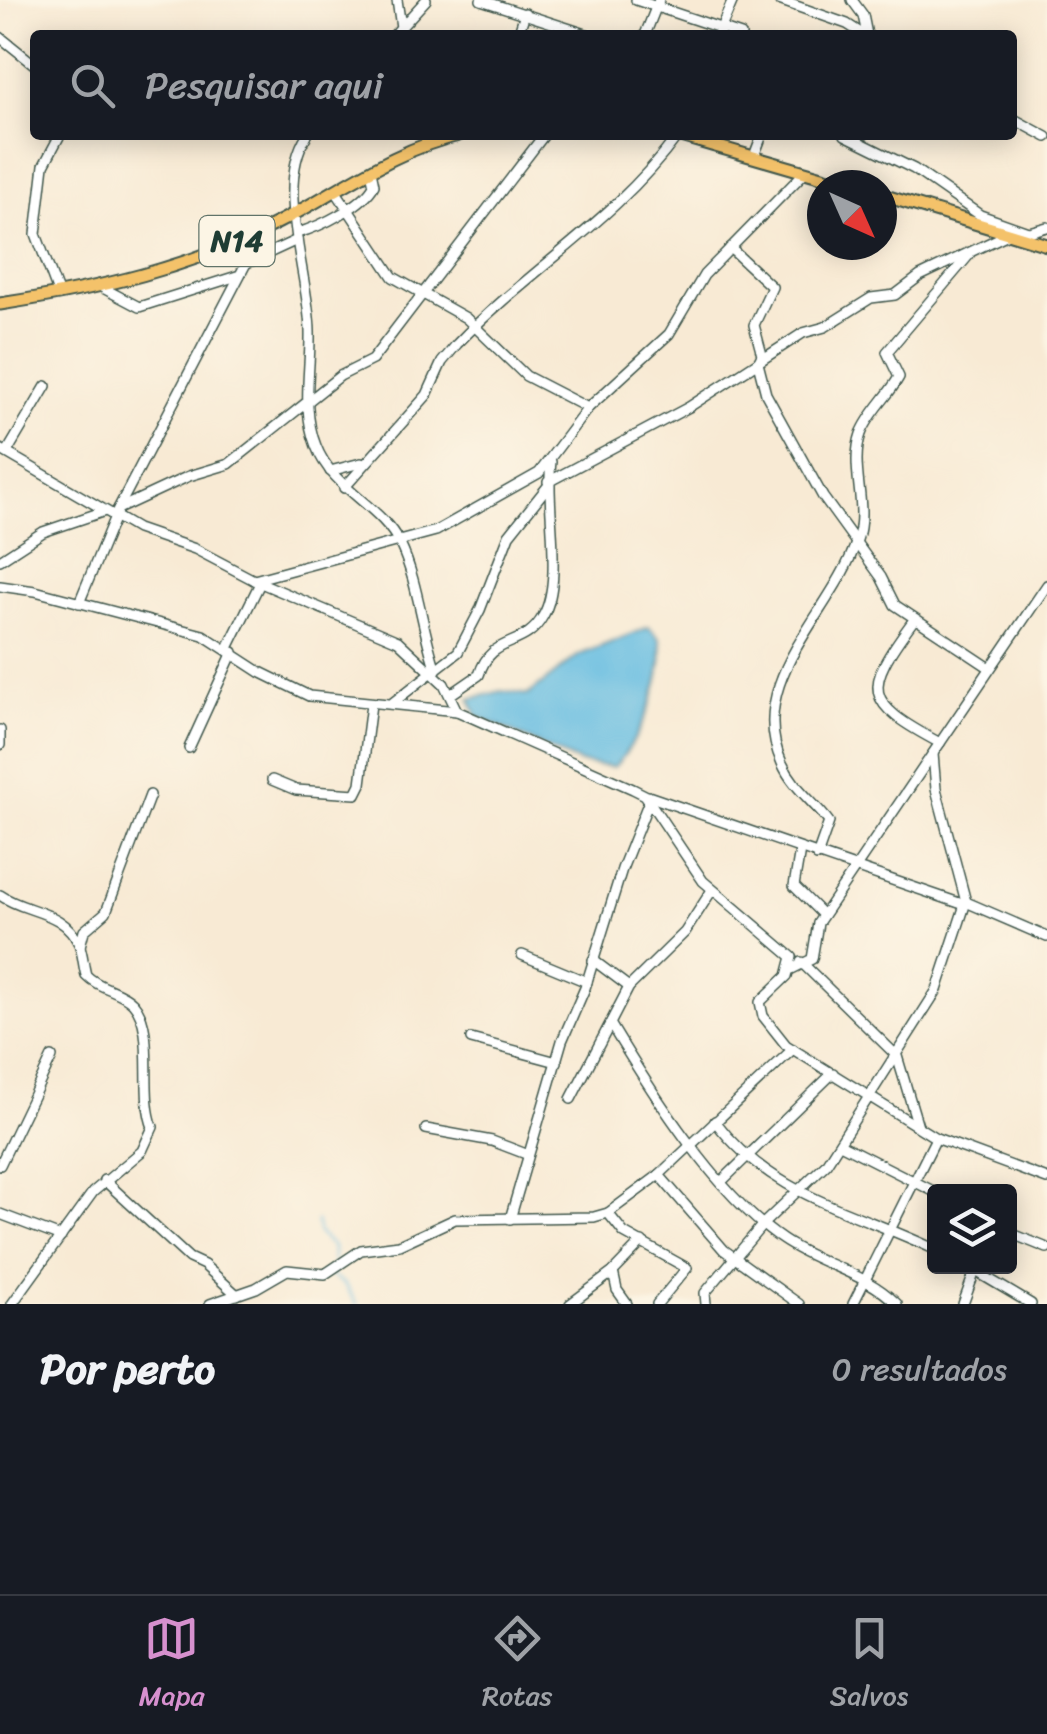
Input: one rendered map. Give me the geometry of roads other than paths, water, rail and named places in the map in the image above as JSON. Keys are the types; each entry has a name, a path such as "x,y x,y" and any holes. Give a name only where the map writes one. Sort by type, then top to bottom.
{"main road":[{"name":"N14","path":"0,304 103,288 211,253 370,171 446,140"},
{"path":"696,140 805,172"},
{"path":"897,199 1019,233 1047,246"}],"street":[{"path":"397,0 398,30"},
{"path":"399,30 426,0"},
{"path":"480,0 574,30"},
{"path":"519,30 524,13 522,0"},
{"path":"636,0 657,4 716,30"},
{"path":"721,30 733,0"},
{"path":"779,0 857,30"},
{"path":"852,0 862,14 864,30"},
{"path":"647,30 657,4"},
{"path":"0,37 30,61"},
{"path":"1017,121 1047,137"},
{"path":"57,140 44,165 36,234 59,295"},
{"path":"305,140 297,160 295,213 310,330 307,402 311,433 330,471 400,543 429,670"},
{"path":"0,559 43,532 160,494 189,476 229,464 340,376 372,360 540,140"},
{"path":"344,488 363,462 427,396 442,362 474,326 619,205 646,178 674,140"},
{"path":"754,156 760,140"},
{"path":"856,140 914,169 980,216 1019,233"},
{"path":"244,265 373,190 370,171"},
{"path":"189,748 257,582 400,543 469,515 550,462 588,408 669,334 704,276 805,172"},
{"path":"334,190 383,268 419,294 447,305 526,376 588,408"},
{"path":"391,704 464,643 510,535 548,483 639,435 872,298 895,296 920,276 1019,233 1047,227"},
{"path":"79,603 114,510 264,229"},
{"path":"730,248 772,287 754,325 762,355 758,363 766,394 823,497 857,542 895,605 913,621 990,668"},
{"path":"817,856 830,822 804,798 783,766 773,733 774,712 786,669 857,542 864,508 859,486 860,435 899,377 886,352 969,256"},
{"path":"103,288 138,308 237,276"},
{"path":"46,386 4,451 257,582 398,642 429,670 450,695 457,712"},
{"path":"330,471 363,462"},
{"path":"450,695 479,675 482,660 494,648 532,632 546,613 552,568 550,462"},
{"path":"288,571 290,595"},
{"path":"805,965 812,958 823,915 1047,585"},
{"path":"0,586 176,627 230,650 260,672 309,696 457,712 647,798 965,904 1047,938"},
{"path":"913,621 880,664 881,703 894,719 940,743"},
{"path":"414,707 416,687"},
{"path":"272,780 296,790 356,794 361,784 371,704"},
{"path":"0,730 0,745"},
{"path":"706,1304 706,1293 764,1224 801,1192 840,1144 937,990 965,904 936,789 933,754"},
{"path":"80,946 84,932 106,912 150,795"},
{"path":"647,798 690,866 712,890 792,963 805,965 896,1056 918,1126"},
{"path":"510,1218 526,1154 647,798"},
{"path":"800,850 794,886 823,915"},
{"path":"572,1099 629,987 685,932 712,890"},
{"path":"0,895 15,906 61,920 80,946 86,975 127,998 141,1014 147,1112 153,1127 148,1142 104,1180 12,1304"},
{"path":"522,955 587,982"},
{"path":"593,960 629,987"},
{"path":"792,963 760,1002 764,1016 793,1049 936,1138 1047,1179"},
{"path":"612,1024 688,1145 764,1224 795,1248 868,1282 897,1304"},
{"path":"472,1039 557,1062"},
{"path":"210,1304 288,1270 325,1274 361,1250 400,1245 447,1221 608,1212 659,1175 715,1121 753,1092 793,1049"},
{"path":"0,1165 52,1056"},
{"path":"722,1181 833,1073"},
{"path":"715,1121 748,1158 822,1206 927,1246"},
{"path":"426,1129 492,1142 526,1154"},
{"path":"853,1304 894,1230 936,1138"},
{"path":"840,1144 927,1188"},
{"path":"659,1175 736,1261 799,1304"},
{"path":"104,1180 189,1258 237,1295"},
{"path":"608,1212 624,1233 687,1268 657,1304"},
{"path":"0,1214 61,1237"},
{"path":"1017,1236 1047,1248"},
{"path":"570,1304 613,1272 642,1242"},
{"path":"613,1272 617,1290 627,1304"},
{"path":"964,1304 970,1274"},
{"path":"980,1274 1032,1304"}],"water":[{"path":"649,627 660,639 656,688 642,725 614,767 580,763 477,716 470,699 501,691 528,695 579,655"}],"waterway":[{"path":"316,1221 319,1234 333,1247 333,1263"},
{"path":"329,1274 345,1285 357,1304"}]}
